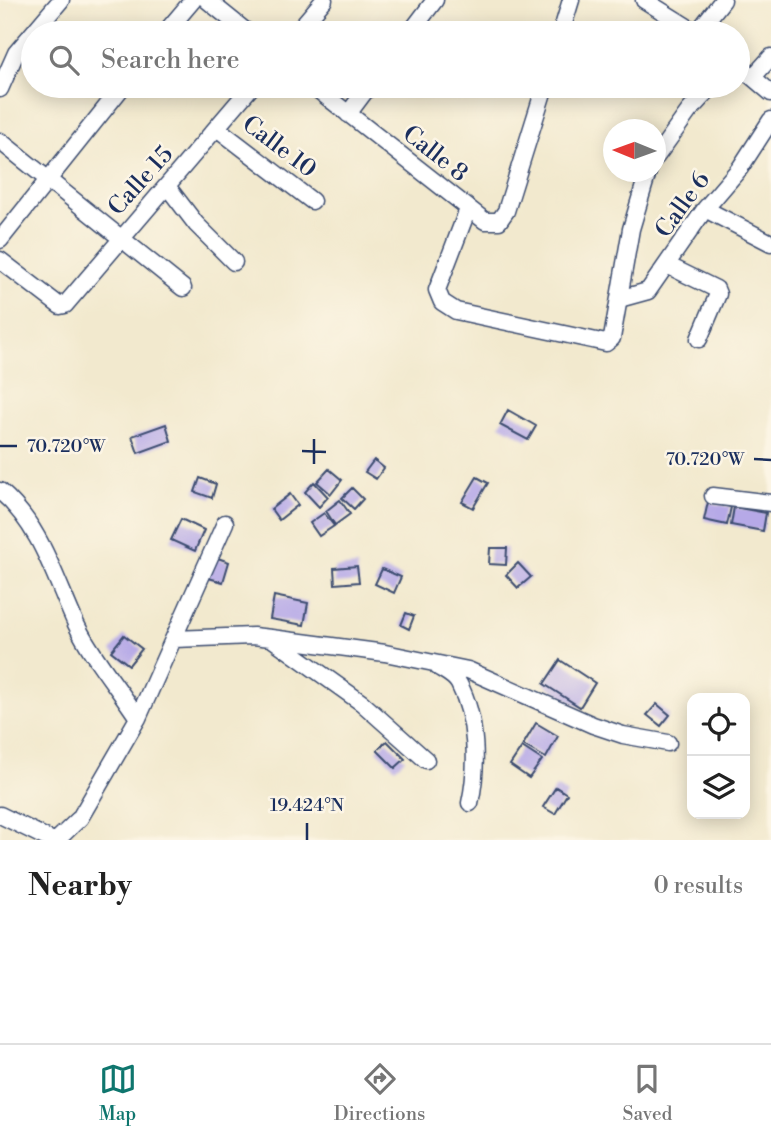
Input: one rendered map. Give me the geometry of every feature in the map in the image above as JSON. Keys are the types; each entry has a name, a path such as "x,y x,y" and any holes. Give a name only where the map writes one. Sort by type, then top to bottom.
{"street":[{"path":"43,21 61,0"},
{"path":"175,21 193,0"},
{"path":"207,0 232,21"},
{"path":"306,21 324,0"},
{"path":"419,21 435,0"},
{"path":"565,21 571,0"},
{"path":"644,0 678,21"},
{"path":"706,21 723,0"},
{"path":"0,89 21,46"},
{"path":"753,77 771,57"},
{"path":"750,75 771,93"},
{"path":"0,240 114,98"},
{"name":"Calle 15","path":"0,260 62,306 243,98"},
{"name":"Calle 8","path":"328,98 485,221 499,221 506,211 541,98"},
{"path":"348,114 360,98"},
{"path":"666,143 700,98"},
{"name":"Calle 6","path":"619,299 648,291 705,209 740,168 771,120"},
{"name":"Calle 10","path":"218,129 312,201"},
{"path":"0,141 183,288"},
{"path":"468,209 437,290 442,302 456,311 606,343 612,338 636,209 645,182"},
{"path":"167,186 196,224 234,262"},
{"path":"705,209 771,243"},
{"path":"667,265 716,289 718,294 699,339"},
{"path":"0,491 18,506 35,529 77,626 138,718"},
{"path":"713,496 771,503"},
{"path":"57,840 80,818 138,718 225,523"},
{"path":"174,639 253,636 430,662 491,677 593,725 623,735 668,743"},
{"path":"271,638 362,703 426,760"},
{"path":"430,662 458,683 463,695 474,753 475,781 470,803"},
{"path":"0,815 51,840"}],"building":[{"path":"508,410 536,426 528,440 500,425"},
{"path":"166,424 171,441 138,453 132,436"},
{"path":"374,460 384,468 376,479 365,472"},
{"path":"329,469 342,480 331,494 317,482"},
{"path":"477,477 488,483 473,508 462,502"},
{"path":"200,478 216,484 212,498 195,492"},
{"path":"314,482 328,497 319,507 305,492"},
{"path":"352,488 363,499 354,509 342,498"},
{"path":"290,494 298,505 279,520 271,509"},
{"path":"340,500 350,514 335,525 326,511"},
{"path":"708,502 731,507 727,525 704,520"},
{"path":"734,507 766,513 763,531 731,525"},
{"path":"324,513 334,526 319,536 310,523"},
{"path":"181,519 204,530 195,551 171,540"},
{"path":"490,548 507,548 506,565 489,564"},
{"path":"212,556 229,562 223,582 205,577"},
{"path":"518,563 531,577 518,588 506,575"},
{"path":"357,566 359,582 335,584 334,568"},
{"path":"382,569 401,577 394,593 375,584"},
{"path":"274,596 308,603 304,625 270,619"},
{"path":"406,613 414,616 409,629 401,625"},
{"path":"124,635 142,649 129,665 111,651"},
{"path":"560,660 595,683 580,707 544,684"},
{"path":"657,704 670,715 661,726 647,715"},
{"path":"536,723 558,736 546,758 523,745"},
{"path":"387,741 405,759 395,768 377,750"},
{"path":"522,747 542,760 529,778 510,765"},
{"path":"556,787 567,794 555,814 543,807"}]}
